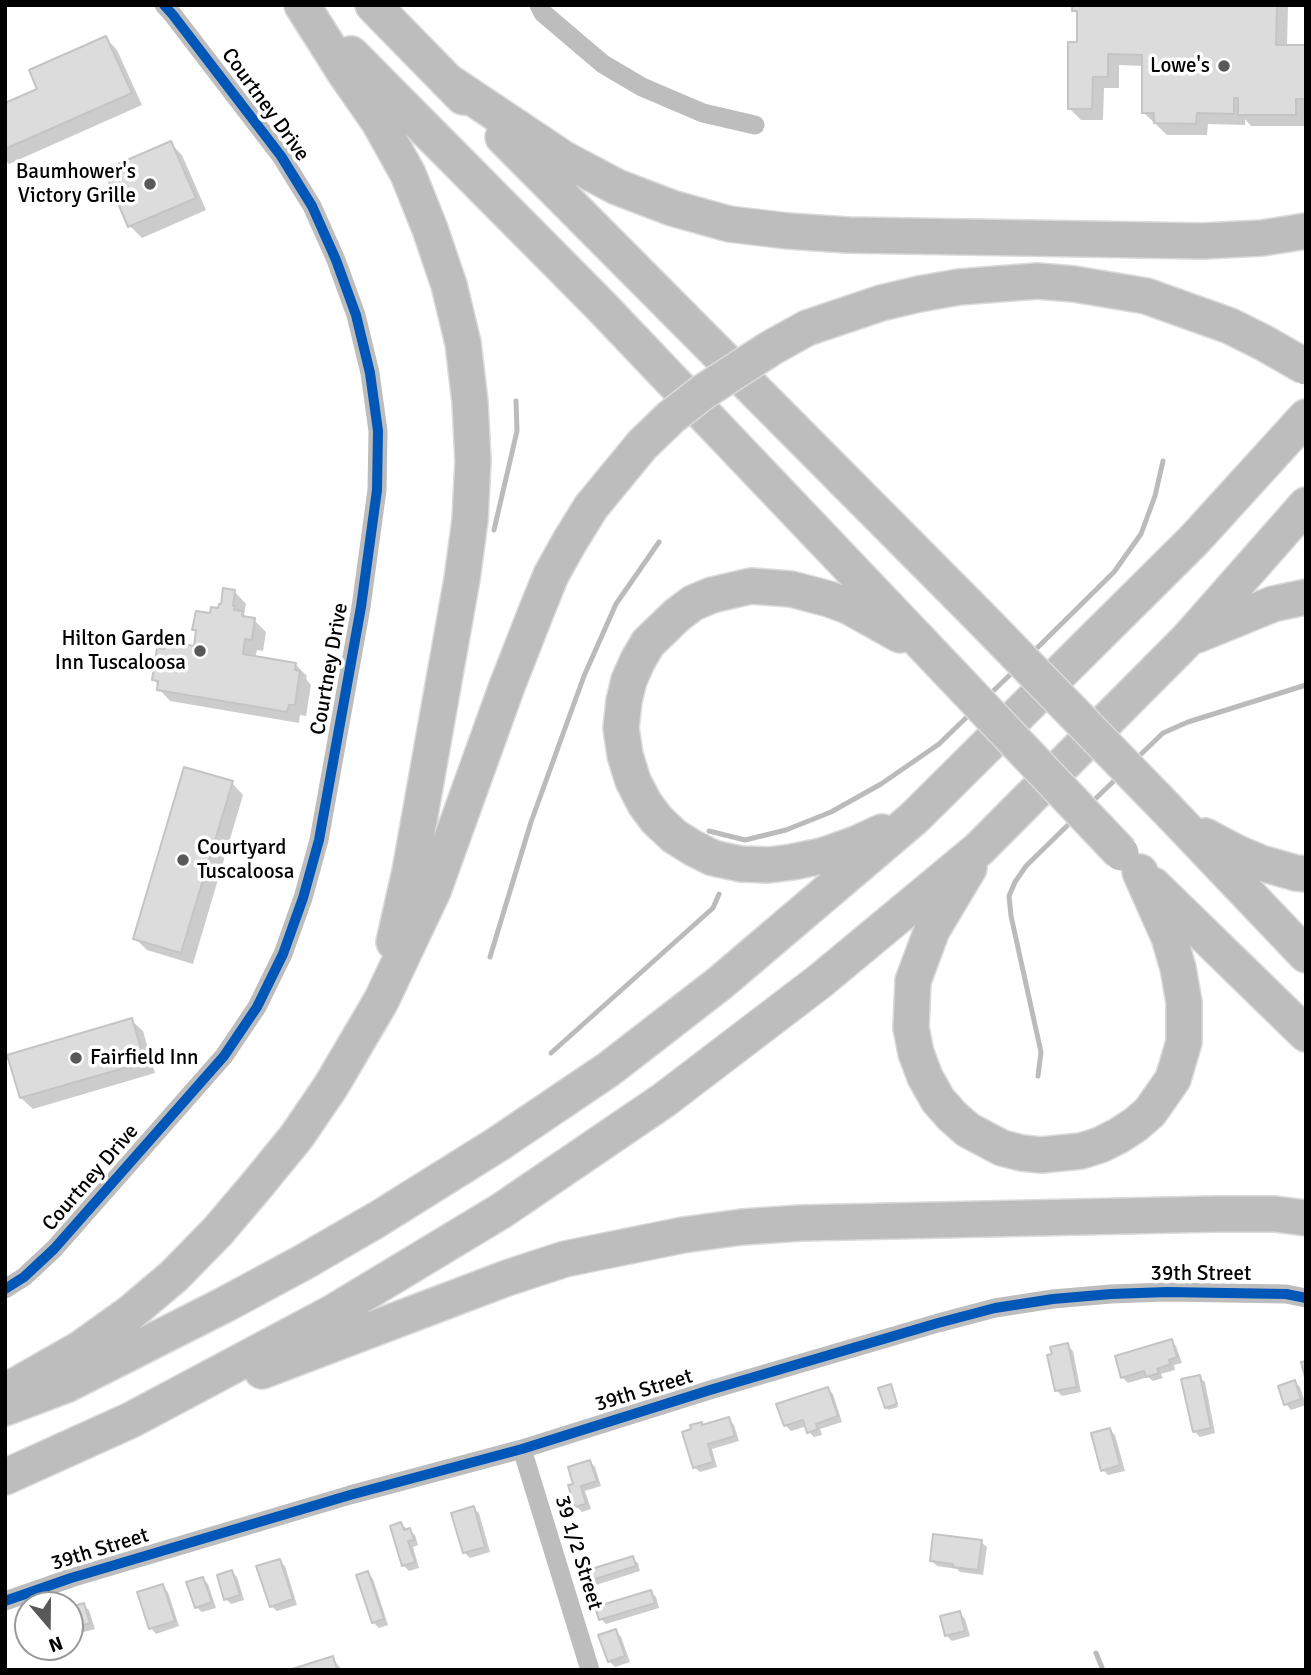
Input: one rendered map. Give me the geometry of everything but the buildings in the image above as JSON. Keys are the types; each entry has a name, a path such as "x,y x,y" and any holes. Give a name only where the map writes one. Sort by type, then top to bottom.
{"highway":[{"path":"303,5 599,304 1131,862 1306,1034"},
{"path":"303,5 379,122 408,174 449,285 463,344 470,402 470,520 462,579 410,871 381,1001"},
{"path":"373,5 979,616 1306,955"},
{"path":"446,80 564,159 617,187 672,208 729,224 848,235 1189,241 1262,238 1306,231"},
{"path":"5,1392 80,1349 129,1314 174,1276 218,1231 297,1136 331,1086 381,1001 433,891 551,575 591,507 642,445 671,417 703,392 807,328 881,303 919,293 959,287 1037,281 1146,296 1230,326 1306,367"},
{"path":"5,1408 66,1385 247,1293 379,1219 498,1144 609,1069 720,984 914,818 1195,540 1306,416"},
{"path":"131,1420 332,1312 501,1212 664,1101 820,981 979,849 1187,640 1306,505"},
{"path":"914,818 856,844 822,856 792,862 741,864 713,858 674,836 645,804 633,781 625,755 621,728 624,701 638,660 648,643 662,628 693,603 712,594 751,586 791,589 848,606 935,657"},
{"path":"1187,640 1273,604 1306,597"},
{"path":"1166,808 1211,841 1261,863 1306,874"},
{"path":"979,849 932,930 914,981 911,1028 916,1053 925,1077 939,1100 968,1130 1002,1148 1041,1155 1081,1151 1109,1141 1150,1112 1173,1079 1184,1042 1184,1002 1178,968 1169,937 1131,862"},
{"path":"5,1477 131,1420 507,1278 565,1259 683,1235 802,1223 1216,1214 1275,1214 1306,1218"}],"street":[{"name":"Courtney Drive","path":"5,1289 24,1277 54,1249 224,1056 257,1007 283,954 303,898 321,829 361,607 377,490 377,431 370,373 356,315 336,260 312,206 281,156 164,5"},
{"path":"539,5 543,13 603,64 642,87 703,113 755,125"},
{"name":"39th Street","path":"5,1601 71,1577 337,1499 522,1449 723,1386 995,1308 1053,1299 1167,1292 1286,1294 1306,1298"},
{"name":"39 1/2 Street","path":"522,1449 590,1670"}],"waterway":[{"path":"494,530 517,431 516,401"},
{"path":"1032,653 1114,572 1141,534 1155,496 1163,461"},
{"path":"490,957 531,822 584,676 616,604 659,542"},
{"path":"989,695 1015,670"},
{"path":"1136,759 1163,733 1188,722 1306,685"},
{"path":"709,831 745,840 786,830 831,812 881,784 939,744 972,712"},
{"path":"1091,803 1119,776"},
{"path":"1038,1076 1041,1052 1009,896 1026,866 1073,820"},
{"path":"551,1053 713,908 719,894"},
{"path":"1096,1653 1103,1670"}],"cycle path":[{"path":"5,1289 24,1277 54,1249 224,1056 257,1007 283,954 303,898 319,840 361,607 377,490 378,431 370,373 356,315 336,260 312,206 281,156 164,5"},
{"path":"5,1601 71,1578 350,1495 522,1449 710,1390 995,1308 1053,1299 1167,1292 1286,1294 1306,1298"}],"place":[{"name":"Lowe's","path":"1224,66"},
{"name":"Baumhower's Victory Grille","path":"150,184"},
{"name":"Hilton Garden Inn Tuscaloosa","path":"200,651"},
{"name":"Courtyard Tuscaloosa","path":"183,860"},
{"name":"Fairfield Inn","path":"76,1058"}]}
